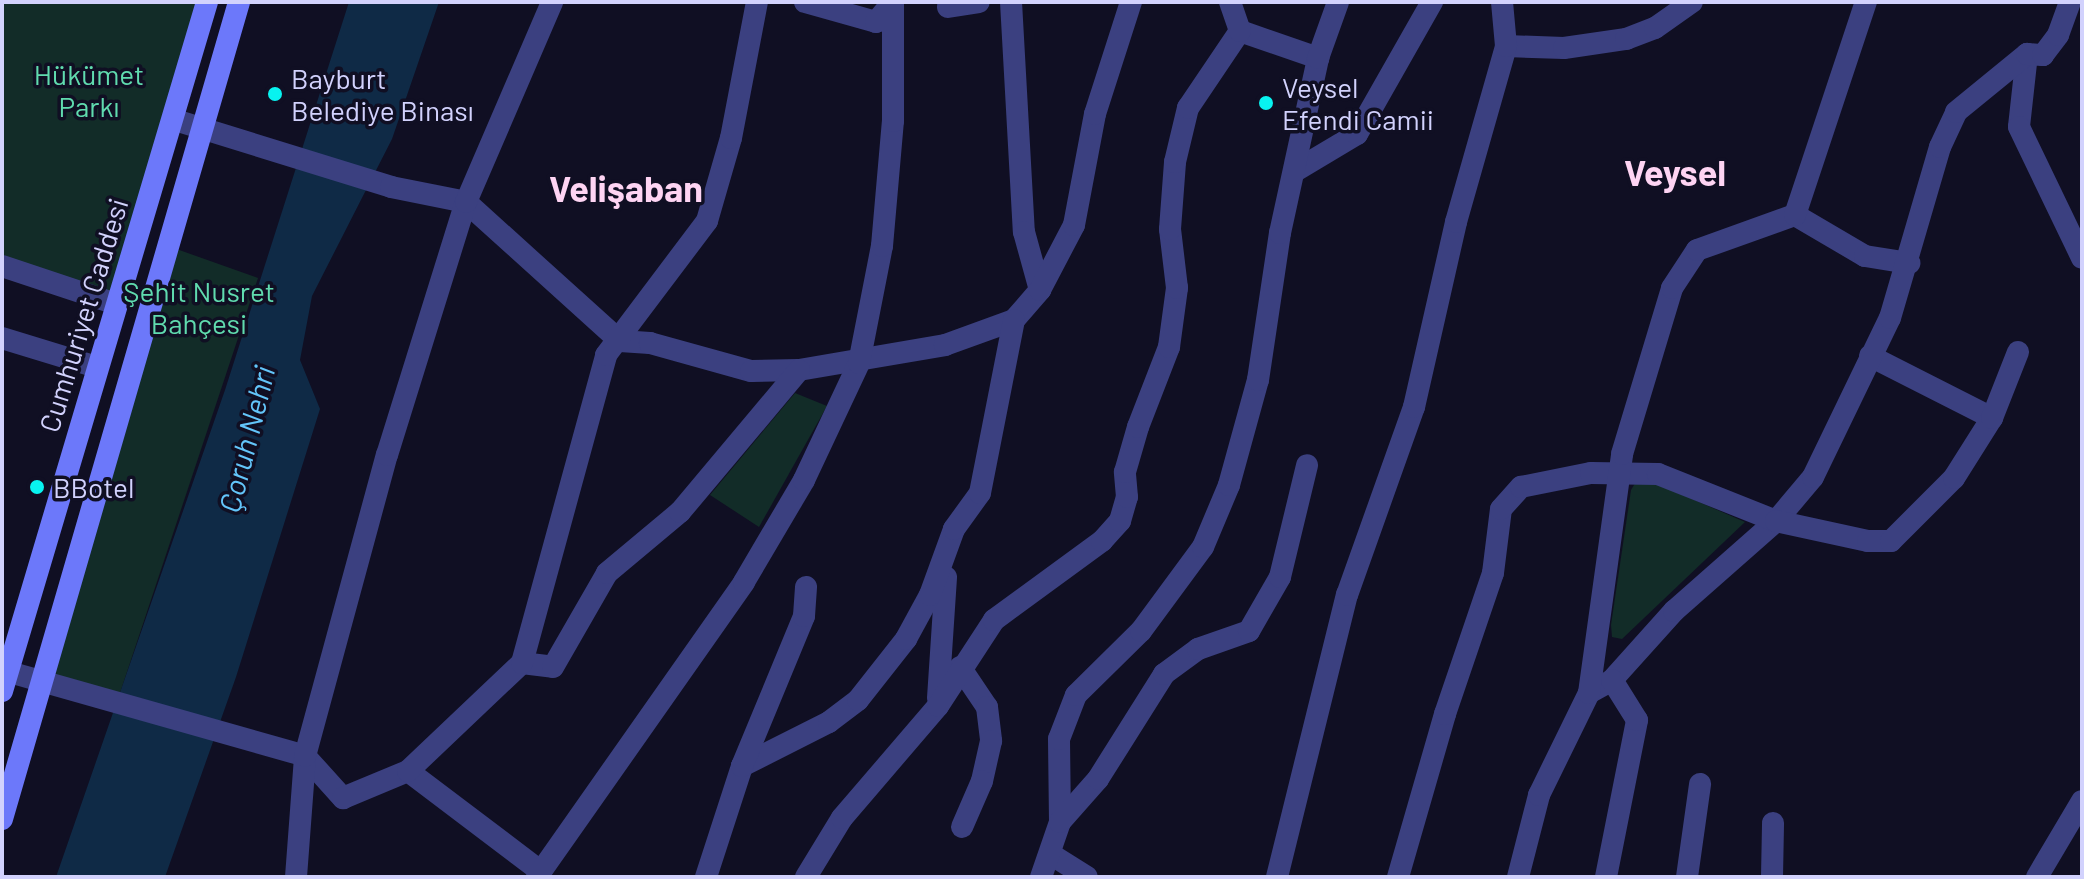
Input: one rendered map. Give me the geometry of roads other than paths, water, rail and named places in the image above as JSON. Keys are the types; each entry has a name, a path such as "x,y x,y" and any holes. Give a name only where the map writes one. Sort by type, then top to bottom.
{"main road":[{"name":"Cumhuriyet Caddesi","path":"4,677 116,304 175,120 207,2"},
{"path":"2,819 239,2"}],"street":[{"path":"296,877 305,756 387,455 466,202 552,2"},
{"path":"4,677 99,697 305,756 343,798 408,771 522,663 606,355 620,341 707,221 731,138 757,2"},
{"path":"805,2 876,22 893,2"},
{"path":"408,771 538,874 744,582 804,480 859,363 886,199 893,121 893,2"},
{"path":"948,7 979,2"},
{"path":"1011,2 1024,232 1040,290"},
{"path":"175,120 270,152 391,187 466,202 620,341 650,343 751,371 799,370 859,363 959,342 1014,320 1040,290 1074,225 1095,114 1131,2"},
{"path":"1230,2 1240,31"},
{"path":"1041,877 1052,855 1060,822 1059,739 1076,695 1141,631 1203,547 1229,485 1258,380 1318,58 1338,2"},
{"path":"1295,171 1357,134 1432,2"},
{"path":"1277,877 1323,679 1414,407 1456,222 1506,46 1502,2"},
{"path":"1506,46 1564,48 1626,39 1655,28 1692,2"},
{"path":"1795,215 1866,2"},
{"path":"1589,693 1612,680 1674,611 1776,521 1813,477 1890,318 1909,263 1940,147 1956,112 2027,54 2043,55 2058,35 2070,2"},
{"path":"1240,31 1318,58"},
{"path":"806,877 842,818 938,706 960,667 994,620 1102,541 1120,521 1127,497 1125,472 1138,427 1169,347 1177,288 1170,229 1175,162 1188,108 1240,31"},
{"path":"2027,54 2019,127 2082,258"},
{"path":"1795,215 1865,256 1909,263"},
{"path":"1518,877 1539,795 1589,693 1621,471 1672,288 1697,250 1795,215"},
{"path":"2,266 116,304"},
{"path":"742,766 829,722 858,700 906,639 930,595 954,529 984,479 1014,320"},
{"path":"2,338 97,367"},
{"path":"1398,877 1445,714 1493,573 1501,509 1521,487 1548,478 1621,471 1658,474 1776,521 1868,541 1891,541 1954,478 1992,418 2018,352"},
{"path":"1870,356 1992,418"},
{"path":"522,663 553,667 607,573 680,512 799,370"},
{"path":"1060,822 1098,779 1164,674 1198,649 1249,631 1280,577 1307,465"},
{"path":"938,706 940,615 954,529"},
{"path":"706,877 742,766 804,616 806,587"},
{"path":"960,667 987,707 991,741 982,781 962,827"},
{"path":"1606,877 1637,720 1612,680"},
{"path":"1687,877 1700,784"},
{"path":"2037,877 2082,801"},
{"path":"1772,877 1773,823"},
{"path":"1052,855 1087,877"}],"water":[{"name":"Çoruh Nehri","path":"349,2 439,2 392,139 312,296 300,360 320,409 236,677 165,877 56,877 225,390"}],"place":[{"name":"Bayburt Belediye Binası","path":"275,94"},
{"name":"Veysel Efendi Camii","path":"1266,103"},
{"name":"BBotel","path":"37,487"}],"district":[{"name":"Veysel","path":"1675,172"},
{"name":"Velişaban","path":"626,188"}],"park label":[{"name":"Hükümet Parkı","path":"89,90"},
{"name":"Şehit Nusret Bahçesi","path":"199,307"}]}
